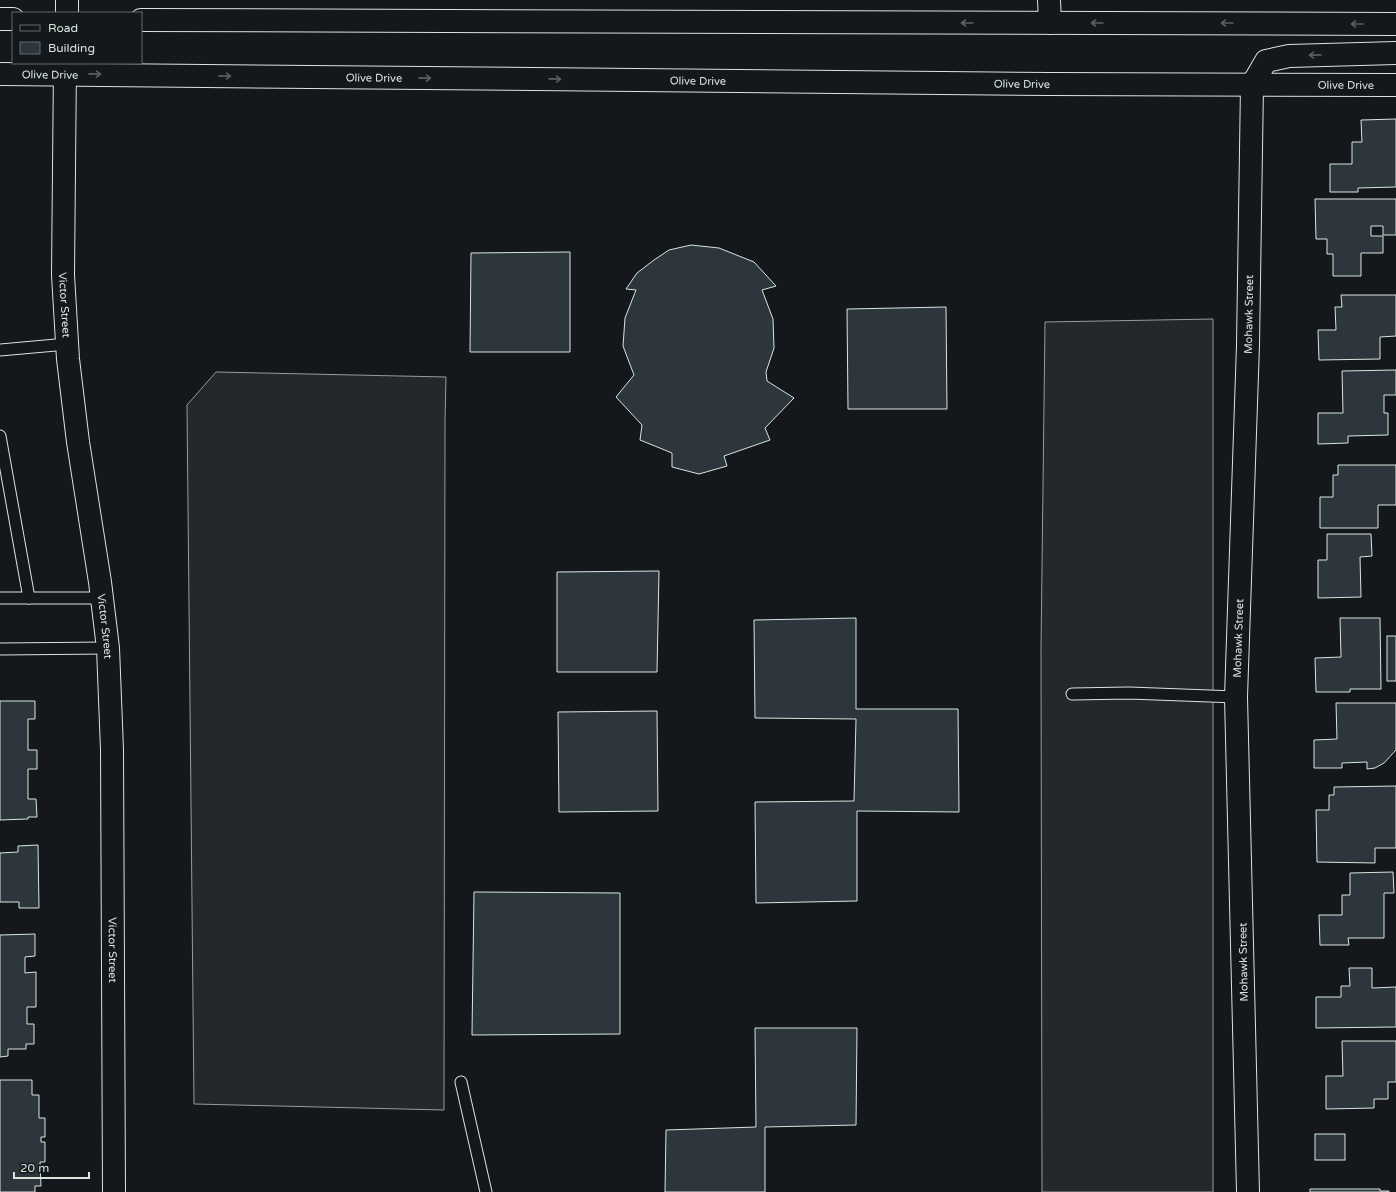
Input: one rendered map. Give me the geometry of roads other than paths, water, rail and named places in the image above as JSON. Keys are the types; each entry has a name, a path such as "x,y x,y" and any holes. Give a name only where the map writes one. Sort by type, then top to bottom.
{"main road":[{"path":"66,0 67,12"},
{"path":"1049,0 1050,23"},
{"path":"0,19 12,19"},
{"path":"142,20 1396,24"},
{"path":"1252,85 1266,60 1290,56 1396,53"},
{"name":"Olive Drive","path":"0,74 65,68 1034,84 1396,85"},
{"name":"Victor Street","path":"65,68 63,275 67,344 78,442 102,598 108,648 112,750 114,1192"},
{"name":"Mohawk Street","path":"1248,1192 1236,697 1248,345 1252,85"}],"lane":[{"path":"0,350 67,344"},
{"path":"0,436 29,598"},
{"path":"0,598 102,598"},
{"path":"0,649 108,648"},
{"path":"1072,694 1129,693 1236,697"},
{"path":"461,1082 486,1192"}]}
